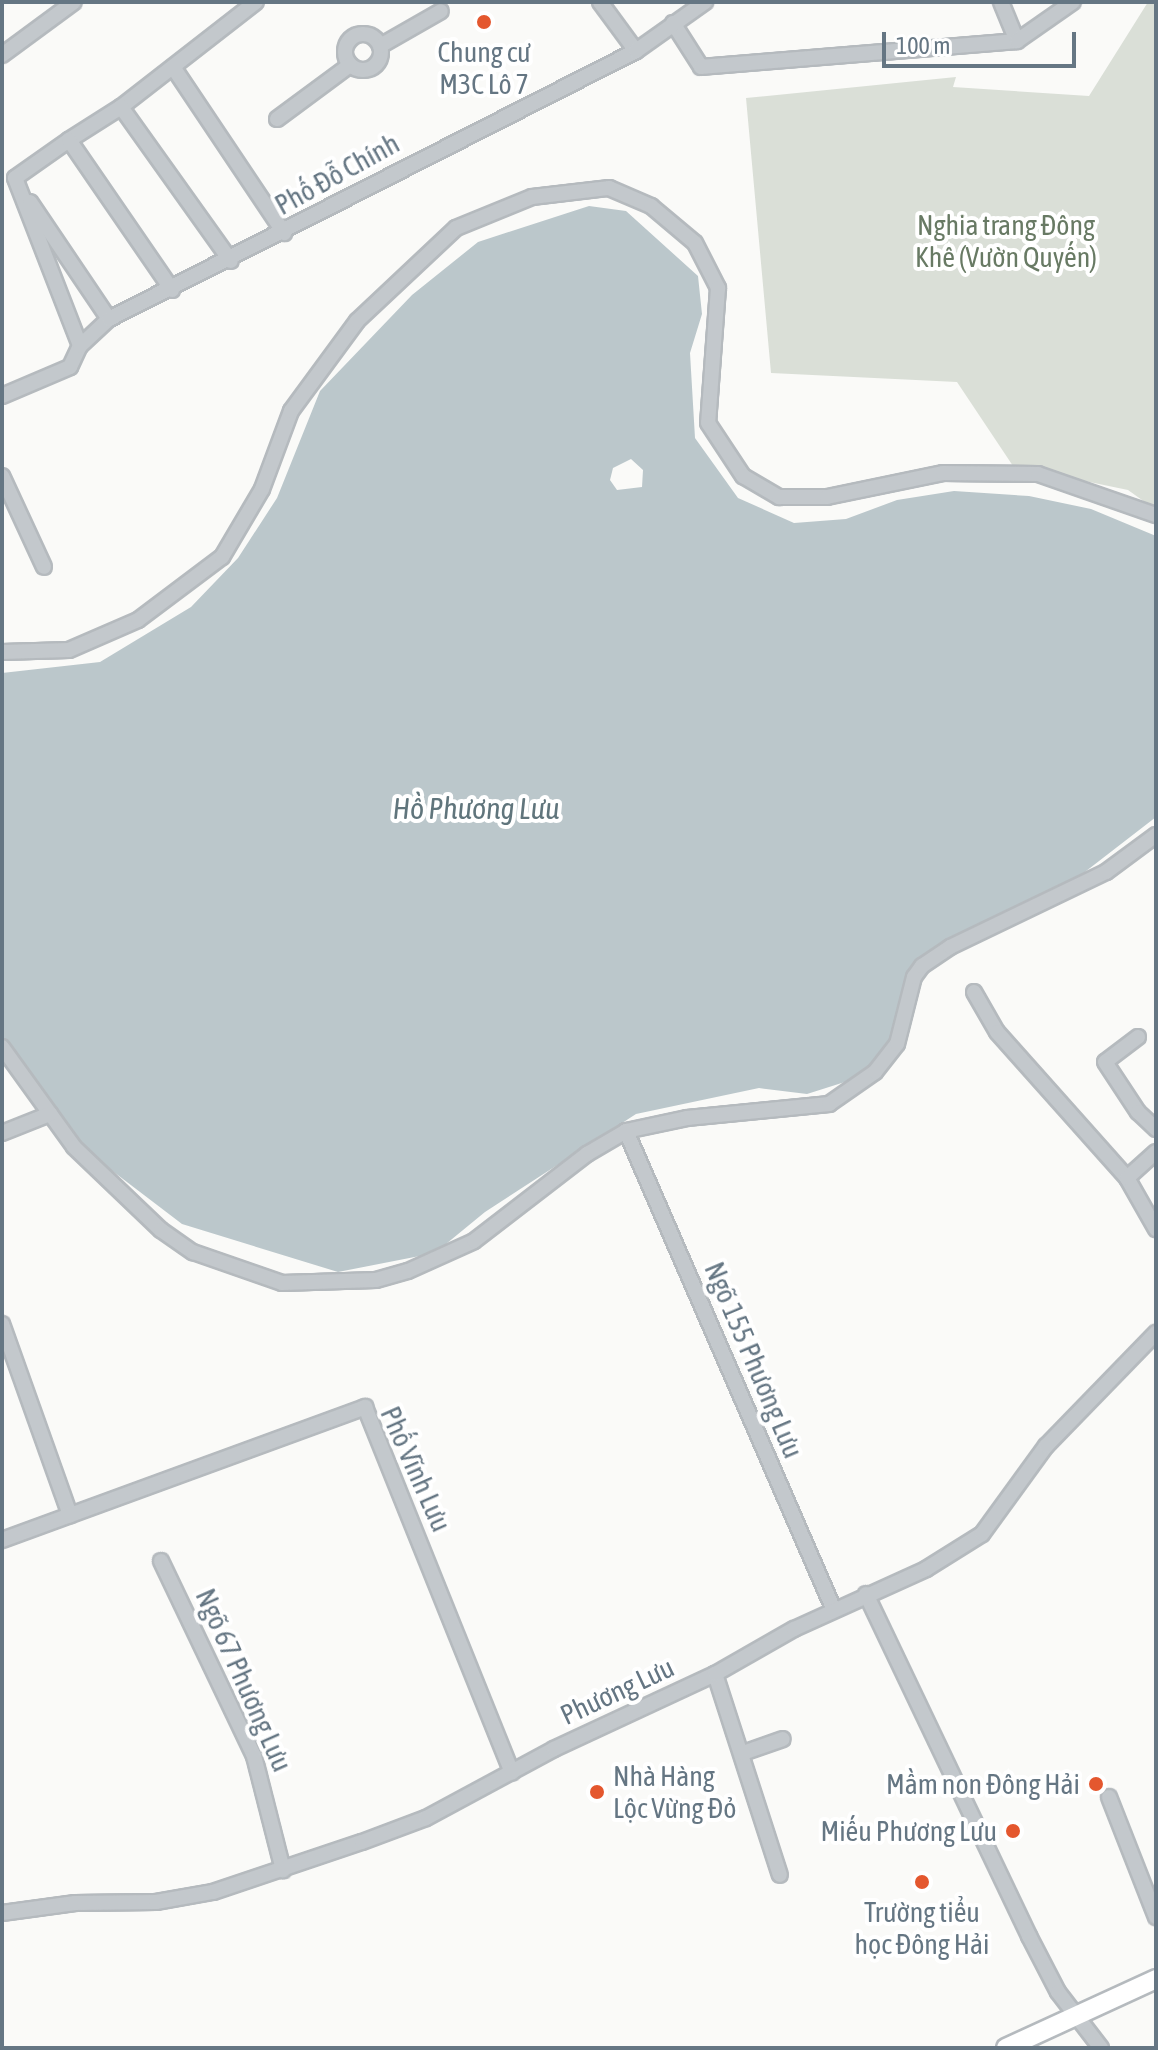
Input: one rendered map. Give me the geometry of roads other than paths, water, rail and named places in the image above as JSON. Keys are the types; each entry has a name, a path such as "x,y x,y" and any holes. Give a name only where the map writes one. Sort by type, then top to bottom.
{"main road":[{"path":"1006,2048 1156,1979"}],"street":[{"path":"2,55 74,2"},
{"path":"15,178 121,107 256,2"},
{"path":"600,2 636,51"},
{"name":"Phố Đỗ Chính","path":"2,396 70,367 80,346 109,319 231,261 636,51 705,2"},
{"path":"1001,2 1017,41"},
{"path":"673,23 701,67 1017,41 1073,2"},
{"path":"380,46 373,36 356,34 345,48 350,65 361,70 373,68 380,46 441,11"},
{"path":"277,119 350,65"},
{"path":"173,67 284,233"},
{"path":"121,107 231,261"},
{"path":"69,140 172,290"},
{"path":"15,178 109,319"},
{"path":"15,178 80,346"},
{"path":"2,652 69,650 111,632 138,620 222,557 262,489 291,411 357,321 456,228 532,197 609,188 651,206 695,243 718,288 708,423 743,476 779,497 827,497 943,473 1038,474 1156,515"},
{"path":"2,476 44,567"},
{"path":"2,1047 50,1114 95,1168 161,1230 193,1252 255,1276 314,1286 397,1274 463,1247 626,1131 687,1118 829,1104 875,1072 897,1044 914,977 922,966 950,947 1106,872 1156,835"},
{"path":"974,992 997,1032 1127,1178 1156,1229"},
{"path":"1138,1037 1105,1062 1138,1112 1156,1129"},
{"path":"2,1133 50,1114"},
{"name":"Ngõ 155 Phương Lưu","path":"626,1131 834,1610"},
{"path":"1127,1178 1156,1152"},
{"path":"2,1324 70,1515"},
{"name":"Phương Lưu","path":"2,1913 75,1903 156,1902 213,1892 426,1818 715,1674 866,1594 926,1569 982,1534 1046,1446 1156,1333"},
{"name":"Phố Vĩnh Lưu","path":"2,1540 365,1407 512,1773"},
{"name":"Ngõ 67 Phương Lưu","path":"161,1561 237,1713 265,1785 283,1870"},
{"path":"866,1594 1029,1936 1058,1992 1101,2048"},
{"path":"715,1674 780,1875"},
{"path":"743,1753 783,1739"},
{"path":"1109,1797 1156,1917"}],"water":[{"name":"Hồ Phương Lưu","path":"589,206 626,211 698,276 702,314 690,353 695,438 738,498 794,523 846,519 897,500 954,491 1029,496 1091,509 1156,536 1156,817 1068,885 915,964 895,1036 874,1064 848,1081 807,1094 759,1088 636,1114 485,1212 435,1253 338,1272 182,1224 81,1147 2,1035 2,673 100,662 191,607 238,558 277,498 320,391 412,295 478,242","holes":["631,459 643,470 642,487 617,490 610,480 613,468"]}],"place":[{"name":"Chung cư M3C Lô 7","path":"484,22"},
{"name":"Mầm non Đông Hải","path":"1096,1784"},
{"name":"Nhà Hàng Lộc Vừng Đỏ","path":"597,1792"},
{"name":"Miếu Phương Lưu","path":"1013,1831"},
{"name":"Trường tiểu học Đông Hải","path":"922,1882"}],"park label":[{"name":"Nghia trang Đông Khê (Vườn Quyến)","path":"1006,241"}]}
